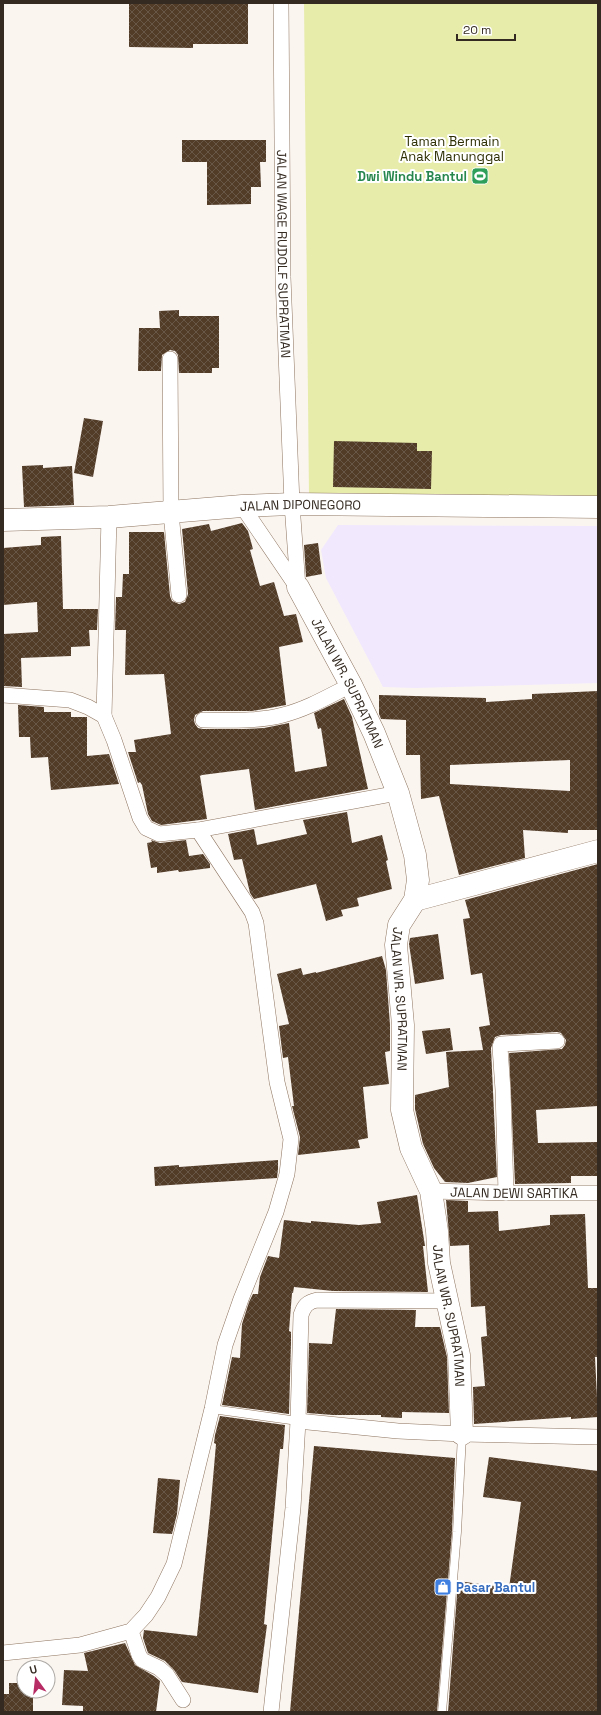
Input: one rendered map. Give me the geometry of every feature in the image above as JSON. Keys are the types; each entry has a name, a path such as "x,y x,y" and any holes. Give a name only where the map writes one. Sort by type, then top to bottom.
{"street":[{"name":"JALAN WAGE RUDOLF SUPRATMAN","path":"281,3 283,277 292,504"},
{"path":"170,359 171,512 179,595"},
{"name":"JALAN DIPONEGORO","path":"3,520 109,517 242,506 292,504 598,507"},
{"name":"JALAN WR. SUPRATMAN","path":"292,504 298,588"},
{"name":"JALAN WR. SUPRATMAN","path":"242,506 298,588 351,685 386,761 398,793 413,844 418,868 415,900 399,925 396,945 403,1025 402,1110 411,1148 430,1190 437,1231 440,1263 459,1355 462,1434"},
{"path":"109,517 104,716 114,740 140,818 146,828 160,834 198,830 398,793"},
{"path":"203,720 264,718 283,715 300,710 351,685"},
{"path":"3,695 70,700 104,716"},
{"path":"3,1653 80,1645 131,1631 146,1615 158,1597 174,1564 212,1409 225,1345 241,1299 276,1212 287,1174 291,1139 277,1082 256,923 252,912 198,830"},
{"path":"415,900 598,852"},
{"path":"506,1193 501,1044 557,1041"},
{"name":"JALAN DEWI SARTIKA","path":"430,1190 506,1193 598,1193"},
{"path":"271,1712 293,1508 298,1421 301,1315 307,1304 317,1300 448,1301"},
{"path":"298,1421 398,1431 462,1434 598,1436"},
{"path":"131,1631 139,1656 142,1660 159,1668 167,1675 183,1700"}],"lane":[{"path":"212,1409 298,1421"},
{"path":"442,1712 457,1532 462,1434"}],"shaded area":[{"path":"338,525 598,526 598,683 415,688 383,687 326,578 321,550"}],"green space":[{"name":"Dwi Windu Bantul","path":"304,3 598,3 598,506 309,499"}],"building":[{"path":"129,3 248,3 248,44 193,44 193,48 129,47"},
{"path":"182,140 266,140 266,162 260,162 261,187 251,187 251,204 207,205 207,162 182,162"},
{"path":"179,310 179,316 219,316 219,368 212,368 212,373 179,373 178,355 175,351 170,350 162,355 161,371 138,371 139,328 160,328 159,311"},
{"path":"84,418 103,421 93,477 74,473"},
{"path":"334,441 417,443 417,451 432,451 431,489 333,487"},
{"path":"43,465 43,468 72,466 74,505 24,507 22,466"},
{"path":"242,523 248,531 253,549 250,550 260,586 274,582 284,616 296,614 303,642 279,647 286,705 252,711 203,711 195,715 195,724 198,728 203,729 243,729 264,728 289,723 295,772 327,766 321,728 318,729 314,713 344,699 352,717 368,789 255,810 249,769 202,775 200,776 207,819 161,825 152,821 148,814 142,785 140,782 138,783 128,752 136,752 134,740 171,734 164,674 125,675 126,630 115,630 116,597 122,597 123,574 129,574 129,532 164,532 170,596 172,601 179,604 185,602 188,594 182,529 209,524 211,531"},
{"path":"61,536 63,609 98,609 97,630 89,630 90,646 71,647 71,656 21,658 22,687 3,686 3,634 38,632 37,602 3,605 3,548 41,545 41,537"},
{"path":"318,543 322,574 306,577 304,545"},
{"path":"598,691 597,830 568,830 568,833 523,830 525,858 459,875 439,796 421,799 420,755 406,755 406,720 381,719 379,714 379,695 486,698 486,702 532,699 532,694","holes":["570,760 570,791 450,784 450,765"]},
{"path":"18,705 44,707 44,712 71,712 71,717 87,717 87,756 109,754 119,784 51,790 48,757 31,758 30,737 19,737"},
{"path":"347,812 352,843 382,835 388,860 386,861 392,889 357,898 359,906 341,910 343,916 326,921 316,884 254,899 250,893 242,859 234,860 228,834 254,829 257,845 307,834 303,820"},
{"path":"151,840 160,843 186,840 189,856 203,854 210,864 210,868 157,873 157,867 151,868 147,843 152,842"},
{"path":"598,864 598,1106 536,1110 538,1143 598,1142 598,1176 571,1176 571,1183 515,1184 509,1053 562,1049 566,1040 561,1033 557,1032 501,1035 495,1037 491,1048 497,1177 468,1183 445,1182 434,1168 423,1144 415,1109 415,1095 449,1087 446,1052 483,1050 479,1027 490,1025 482,973 471,975 463,919 470,918 465,900"},
{"path":"438,934 444,979 415,984 409,944 410,938"},
{"path":"382,956 386,970 390,1025 390,1051 385,1052 389,1084 363,1087 368,1138 358,1140 360,1148 298,1155 300,1137 292,1106 294,1106 288,1057 283,1058 279,1026 289,1024 277,974 301,968 303,975 316,973"},
{"path":"450,1028 453,1050 426,1054 422,1031"},
{"path":"278,1160 277,1178 155,1186 154,1167 179,1165 179,1167"},
{"path":"417,1195 425,1246 423,1246 428,1292 333,1291 294,1287 292,1293 289,1331 291,1332 291,1342 289,1414 222,1405 232,1357 240,1358 242,1324 249,1302 253,1294 258,1294 260,1277 268,1256 279,1258 284,1220 359,1225 381,1223 377,1202"},
{"path":"446,1200 468,1201 468,1212 498,1211 499,1231 550,1225 550,1215 585,1214 588,1288 598,1288 598,1357 595,1357 598,1417 571,1419 571,1417 474,1424 473,1387 485,1386 481,1337 487,1336 485,1306 471,1307 469,1245 450,1246"},
{"path":"336,1309 416,1310 415,1327 440,1327 447,1357 449,1413 402,1412 402,1418 381,1417 381,1415 333,1415 307,1413 309,1343 332,1344"},
{"path":"220,1416 285,1425 283,1449 280,1449 264,1624 267,1625 258,1693 182,1682 174,1670 165,1661 148,1653 143,1638 144,1630 197,1636 210,1513 216,1444 214,1443"},
{"path":"314,1446 455,1458 452,1532 437,1712 290,1712"},
{"name":"Pasar Bantul","path":"489,1457 598,1471 598,1712 448,1712 458,1581 509,1588 521,1502 483,1497"},
{"path":"158,1478 180,1480 177,1514 172,1534 153,1533"},
{"path":"125,1643 135,1665 160,1681 156,1712 83,1712 83,1706 62,1705 64,1670 88,1671 84,1653"},
{"path":"9,1683 16,1683 16,1699 33,1699 33,1711 3,1711 3,1694 9,1694"}],"place":[{"name":"Dwi Windu Bantul","path":"480,176"},
{"name":"Pasar Bantul","path":"443,1587"}],"park label":[{"name":"Taman Bermain Anak Manunggal","path":"452,148"}]}
